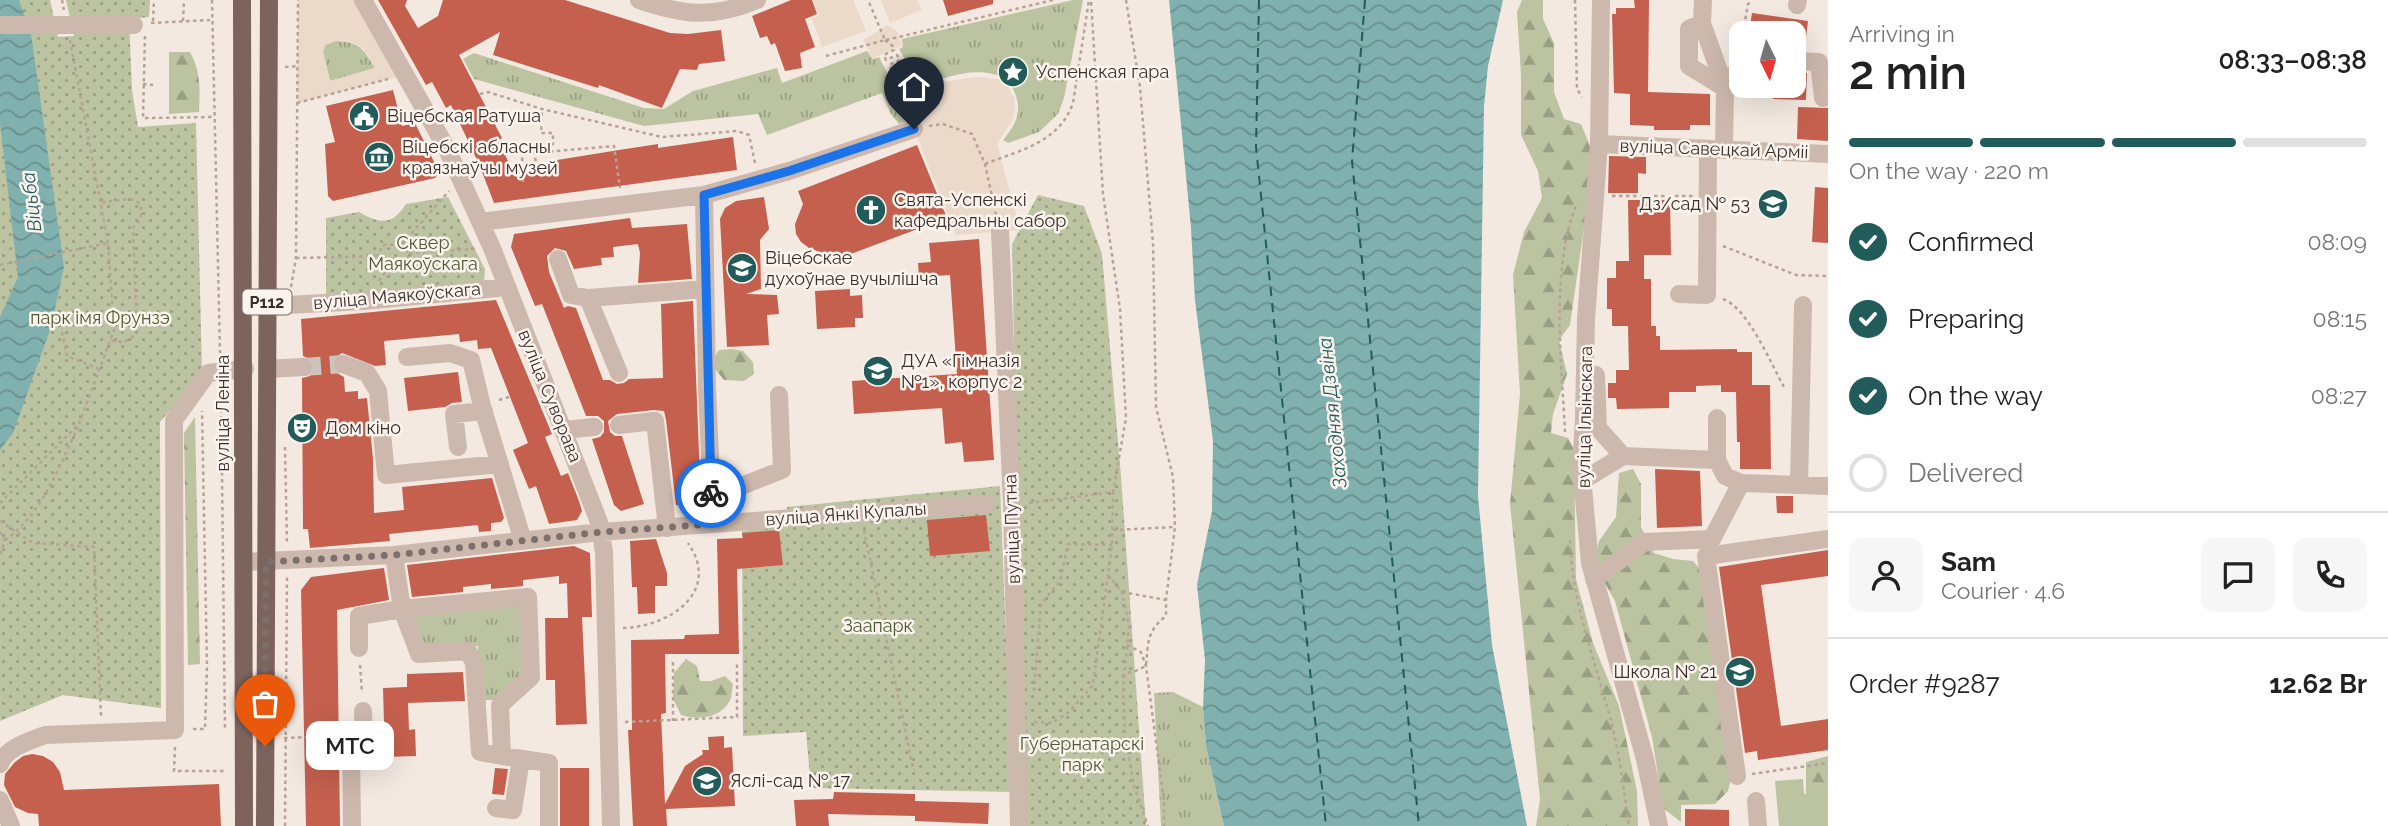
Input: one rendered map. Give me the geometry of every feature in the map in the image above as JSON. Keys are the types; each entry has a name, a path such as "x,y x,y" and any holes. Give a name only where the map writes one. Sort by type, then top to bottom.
{"main road":[{"name":"вуліца Леніна","path":"242,0 245,369 244,826"},
{"name":"Р112","path":"265,826 269,0"}],"street":[{"name":"вуліца Суворава","path":"363,0 447,149 492,248 599,522 604,552 611,826"},
{"path":"639,0 672,11 709,14 757,0"},
{"name":"вуліца Ільінскага","path":"1601,0 1599,144 1586,319 1582,481 1590,563 1644,759 1659,826"},
{"path":"1703,0 1702,23 1725,88"},
{"path":"1702,23 1689,29 1689,66 1725,88"},
{"path":"0,25 134,25"},
{"path":"1806,62 1818,62 1823,98"},
{"path":"1679,294 1707,295 1708,196 1725,88 1729,82"},
{"path":"480,222 704,195 758,180 918,122"},
{"name":"вуліца Савецкай Арміі","path":"1599,144 1828,154"},
{"path":"704,195 713,524"},
{"path":"242,216 268,216"},
{"name":"вуліца Путна","path":"1000,231 1012,505 1019,826"},
{"path":"558,259 571,295 588,298 705,289"},
{"name":"вуліца Маякоўскага","path":"287,305 364,301 507,287"},
{"path":"588,298 619,373"},
{"path":"1799,485 1803,305"},
{"path":"1586,319 1594,329 1598,428 1623,456"},
{"path":"407,357 450,353 471,360 523,541"},
{"path":"343,364 367,373 378,391 386,475 500,464"},
{"path":"267,369 303,367"},
{"path":"0,764 3,756 44,735 176,730 174,420 208,373 245,369"},
{"path":"712,498 782,470 779,395"},
{"path":"457,447 454,414 484,411"},
{"path":"1717,418 1717,460 1725,476 1741,483 1828,486"},
{"path":"619,425 656,421 667,527"},
{"path":"564,430 594,427"},
{"path":"1582,481 1623,456 1717,460"},
{"path":"1594,579 1644,542 1712,538 1741,483"},
{"name":"вуліца Янкі Купалы","path":"245,562 394,555 601,532 987,504"},
{"path":"1737,776 1706,556 1828,539"},
{"path":"394,555 402,609 419,654 468,651 474,663 480,752 548,763 549,826"},
{"path":"359,648 359,616 402,609 528,597 531,677 500,705 502,756"},
{"path":"352,826 352,748 364,735 363,711"},
{"path":"496,808 513,810 521,759"},
{"path":"0,800 11,826"},
{"path":"1756,800 1758,826"}],"path":[{"path":"62,0 66,20"},
{"path":"153,22 154,0"},
{"path":"183,22 184,0"},
{"path":"212,0 210,20 215,117 225,730"},
{"path":"287,305 296,258 298,0"},
{"path":"868,0 885,40 894,47 894,50 884,55 886,60 897,55 900,60 890,65 892,70 903,65 905,70 895,75 898,81 908,75 911,81 901,86 903,91 914,85 916,91 906,97 918,122 943,124 972,134 985,164 1000,231"},
{"path":"826,56 1053,0"},
{"path":"985,164 1049,137 1068,117 1073,103 1089,0"},
{"path":"1032,722 1052,723 1069,712 1093,685 1112,545 1113,492 1126,418 1120,309 1103,194 1089,0"},
{"path":"1126,0 1140,87 1153,243 1156,407 1173,477 1175,527 1166,616 1153,626 1148,640 1146,666 1164,802 1164,826"},
{"path":"1575,0 1577,89 1585,101"},
{"path":"1745,21 1748,4 1752,0"},
{"path":"134,25 210,20"},
{"path":"0,555 5,540 16,532 47,492 79,424 114,330 108,243 102,202 68,31"},
{"path":"145,52 143,118 215,117"},
{"path":"282,67 299,66"},
{"path":"212,67 224,68"},
{"path":"297,103 405,75"},
{"path":"144,84 153,85"},
{"path":"480,94 488,92 542,109 662,136 737,131 749,135 758,180"},
{"path":"534,152 553,144 553,132 541,133 542,109"},
{"path":"523,183 522,154 614,146 623,205"},
{"path":"534,152 537,169"},
{"path":"378,256 383,245 402,244 459,178"},
{"path":"1595,197 1708,196"},
{"path":"102,202 131,199 139,203 142,210 141,220 133,228 137,333 127,342 110,340"},
{"path":"1707,239 1796,275 1828,276"},
{"path":"0,265 108,243"},
{"path":"402,244 409,253"},
{"path":"409,253 492,248"},
{"path":"378,256 386,271 405,270 409,253"},
{"path":"296,258 378,256"},
{"path":"1707,295 1727,301 1747,320 1787,393"},
{"path":"62,332 67,356 100,369"},
{"path":"202,412 207,667 205,729 176,730 174,771 226,771"},
{"path":"0,503 79,424"},
{"path":"285,447 288,553"},
{"path":"1012,505 1083,498 1113,492"},
{"path":"860,513 913,768"},
{"path":"0,521 33,543 94,547 100,709"},
{"path":"1113,530 1175,527"},
{"path":"0,532 5,540"},
{"path":"620,628 638,627 667,617 689,601 698,587 699,571 695,552 684,537"},
{"path":"1034,695 1041,604 1060,580 1068,544 1112,545"},
{"path":"285,826 284,738 289,572"},
{"path":"1108,575 1122,592 1129,625 1125,673 1125,735 1134,786 1148,826"},
{"path":"1122,592 1166,600"},
{"path":"1127,645 1141,652 1146,666"},
{"path":"359,648 363,711"},
{"path":"673,662 673,721"},
{"path":"622,722 737,718 737,664"},
{"path":"1125,673 1146,666"},
{"path":"284,738 364,735"},
{"path":"1737,776 1828,763"}],"green space":[{"name":"парк імя Фрунзэ","path":"0,0 50,0 58,37 74,36 66,0 150,0 149,17 129,19 132,90 138,127 196,123 202,372 160,422 161,708 63,695 0,721"},
{"path":"1073,0 1083,0 1064,98 1058,114 1039,132 1008,143 1003,140 1014,125 1018,109 1010,84 1000,76 974,72 959,74 921,87 899,49 903,47 902,39"},
{"path":"1522,0 1543,0 1543,19 1554,43 1554,92 1564,119 1581,124 1591,148 1589,193 1570,325 1559,340 1567,374 1553,414 1551,433 1568,438 1574,449 1576,579 1593,643 1619,706 1637,791 1638,826 1536,826 1540,799 1510,504 1520,394 1513,275 1524,232 1542,198 1538,171 1521,135 1517,12"},
{"path":"336,41 356,45 375,68 330,81 323,52 325,45"},
{"path":"867,51 873,59 879,57 900,98 907,121 899,124 891,114 882,93 767,135 758,114 644,126 474,79 463,59 474,53 644,108 664,109 693,91 777,68 782,83"},
{"path":"169,52 190,52 194,59 198,74 199,112 169,114"},
{"name":"Губернатарскі парк","path":"1038,195 1084,206 1102,254 1146,826 1024,826 1012,244"},
{"name":"Сквер Маякоўскага","path":"448,197 485,269 483,294 326,306 326,218 359,212 385,221 396,216 406,204"},
{"path":"719,350 743,351 753,362 754,374 744,381 724,380 715,369 715,356"},
{"path":"195,417 200,664 188,665 184,433"},
{"path":"1633,469 1641,484 1641,527 1654,553 1693,561 1706,576 1733,770 1728,791 1715,804 1681,805 1681,822 1663,808 1652,737 1615,601 1594,564 1599,541 1616,517 1619,473"},
{"name":"Заапарк","path":"1000,486 1012,792 811,788 806,732 743,736 742,531 789,526 787,507"},
{"path":"517,602 526,612 528,676 498,700 479,700 478,646 422,648 413,613"},
{"path":"686,659 697,666 700,681 711,681 725,676 733,684 730,700 720,712 701,718 681,715 673,699 674,673"},
{"path":"1173,692 1203,707 1206,746 1224,826 1161,826 1154,693"},
{"path":"1828,756 1828,811 1806,801 1806,762"},
{"path":"1803,779 1804,794 1828,792 1828,826 1779,826 1775,781"}],"shaded area":[{"path":"298,0 363,0 405,75 297,103","holes":["336,41 352,42 363,48 375,68 330,81 323,52 325,45"]},
{"path":"813,0 853,0 866,31 822,47 812,19 819,16"},
{"path":"881,0 917,0 922,10 890,23"},
{"path":"888,25 897,31 902,46 873,58 863,40"},
{"path":"968,78 1001,80 1014,98 1012,121 997,144 1020,230 956,235 900,99 943,82"}],"water":[{"name":"Віцьба","path":"0,0 19,0 31,34 64,267 51,327 13,433 0,450 0,317 18,277 0,123"},
{"name":"Заходняя Дзвіна","path":"1169,0 1503,0 1488,66 1484,106 1478,496 1492,645 1527,826 1224,826 1206,746 1203,707 1205,660 1197,585 1212,511 1213,441 1195,300 1191,228"}],"building":[{"path":"378,0 407,0 405,6 418,28 438,16 443,0 565,0 670,33 721,30 725,61 699,64 697,70 680,69 662,108 599,85 598,88 493,55 500,32 459,55 502,138 499,140 512,171 558,166 557,160 658,144 658,148 733,137 737,170 494,203 451,105 446,108 432,82 426,85"},
{"path":"791,0 812,0 817,14 805,19 815,47 800,53 802,68 785,71 775,43 771,45 767,36 760,38 752,16"},
{"path":"943,0 993,0 993,4 948,16"},
{"path":"1634,0 1649,0 1648,92 1710,94 1710,125 1690,125 1690,130 1654,130 1654,126 1630,125 1630,94 1614,93 1612,14 1616,14 1616,8 1635,8"},
{"path":"1752,13 1808,21 1806,38 1806,21 1751,21"},
{"path":"1807,73 1806,100 1773,99 1806,98"},
{"name":"Віцебскі абласны краязнаўчы музей","path":"393,90 402,126 415,123 439,172 435,178 333,201 328,196 325,144 335,142 326,106"},
{"path":"1798,107 1828,108 1828,141 1797,139"},
{"name":"Свята-Успенскі кафедральны сабор","path":"917,145 947,218 824,264 820,252 801,242 796,234 795,224 803,204 798,191"},
{"path":"1609,156 1646,157 1646,174 1638,173 1638,193 1608,193"},
{"path":"1815,187 1828,188 1828,243 1812,242"},
{"name":"Віцебскае духоўнае вучылішча","path":"764,197 769,229 760,240 761,289 746,294 777,295 779,314 767,315 769,345 727,347 720,219 725,208 736,201"},
{"path":"1628,200 1670,200 1671,255 1644,255 1644,279 1651,279 1651,326 1656,326 1656,336 1660,336 1660,350 1737,349 1737,352 1752,352 1752,385 1770,385 1771,469 1740,469 1736,392 1721,392 1721,385 1696,386 1696,392 1669,392 1669,408 1617,409 1616,398 1608,398 1608,383 1616,383 1616,370 1629,370 1628,326 1612,326 1612,309 1607,309 1607,278 1616,278 1616,261 1629,261"},
{"path":"630,218 632,228 687,224 692,279 638,283 638,244 613,247 614,257 601,258 602,265 574,269 566,251 555,248 547,256 549,272 564,308 576,308 603,380 617,384 629,379 663,378 661,304 693,301 701,504 676,505 664,411 654,410 617,414 608,421 610,432 615,436 622,436 644,504 621,511 614,505 592,439 600,437 604,432 604,421 598,416 586,416 542,304 535,306 511,247 514,234"},
{"path":"979,239 994,460 964,462 962,442 945,444 942,408 854,414 852,381 957,374 950,275 919,277 918,263 931,262 929,243"},
{"path":"850,289 850,296 862,295 863,318 855,318 855,327 817,329 815,291"},
{"path":"496,300 552,434 545,437 561,476 568,473 579,501 582,511 577,520 549,524 536,486 529,489 513,450 528,443 491,348 478,349 477,340 460,342 459,334 384,341 386,365 375,366 342,353 333,359 332,367 344,377 345,392 358,391 358,399 367,398 373,459 374,513 404,510 402,487 492,478 504,518 501,522 491,523 491,531 479,532 478,525 389,534 390,541 310,548 308,529 303,529 302,378 310,376 314,367 312,360 303,356 301,319"},
{"path":"458,372 462,402 445,407 408,411 404,378"},
{"path":"1655,469 1700,471 1702,526 1657,528"},
{"path":"1776,496 1793,496 1793,513 1777,513"},
{"path":"986,515 990,551 930,556 927,520"},
{"path":"779,530 783,565 737,569 739,654 665,654 666,713 661,714 665,804 685,766 703,754 702,750 709,750 708,737 724,736 724,748 732,747 735,806 666,809 667,826 633,826 628,730 632,730 631,640 684,639 685,635 719,634 717,539 743,538 742,533"},
{"path":"656,539 667,573 667,586 655,586 655,613 638,614 637,587 632,587 630,541"},
{"path":"574,546 590,553 592,617 582,617 587,724 556,725 555,680 546,680 545,618 568,618 567,583 559,584 559,576 523,580 523,586 491,589 491,584 463,587 463,592 412,597 407,565"},
{"path":"1828,550 1828,576 1761,585 1781,726 1828,719 1828,750 1758,760 1757,751 1745,753 1719,567"},
{"path":"384,568 389,600 337,610 340,826 306,826 301,590 311,577"},
{"path":"463,672 465,701 408,703 409,730 415,729 416,756 385,757 383,688 407,687 407,674"},
{"path":"32,754 53,762 60,772 64,790 219,784 221,826 39,826 38,814 15,807 4,785 5,774 15,762"},
{"path":"495,768 508,769 504,795 492,794"},
{"path":"560,768 589,768 589,826 560,826"},
{"path":"834,792 915,794 915,801 989,803 988,824 915,821 915,816 828,814 829,826 796,826 794,800 833,799"},
{"path":"1685,809 1729,810 1729,826 1685,826"}],"ferry route":[{"path":"1259,0 1256,147 1326,826"},
{"path":"1365,0 1352,161 1419,826"}],"tunnel":[{"path":"303,367 343,364"}],"way so far":[{"path":"265,746 266,562 394,555 601,532 713,524 711,493"}],"place":[{"name":"Успенская гара","path":"1013,72"},
{"name":"Віцебская Ратуша","path":"364,116"},
{"name":"Віцебскі абласны краязнаўчы музей","path":"379,157"},
{"name":"Дз/сад № 53","path":"1773,204"},
{"name":"Свята-Успенскі кафедральны сабор","path":"871,210"},
{"name":"Віцебскае духоўнае вучылішча","path":"742,268"},
{"name":"ДУА «Гімназія №1», корпус 2","path":"878,371"},
{"name":"Дом кіно","path":"302,428"},
{"name":"Школа № 21","path":"1740,672"},
{"name":"МТС","path":"265,746"},
{"name":"Яслі-сад № 17","path":"707,781"}],"route":[{"path":"711,493 704,195 789,171 914,129"}]}
